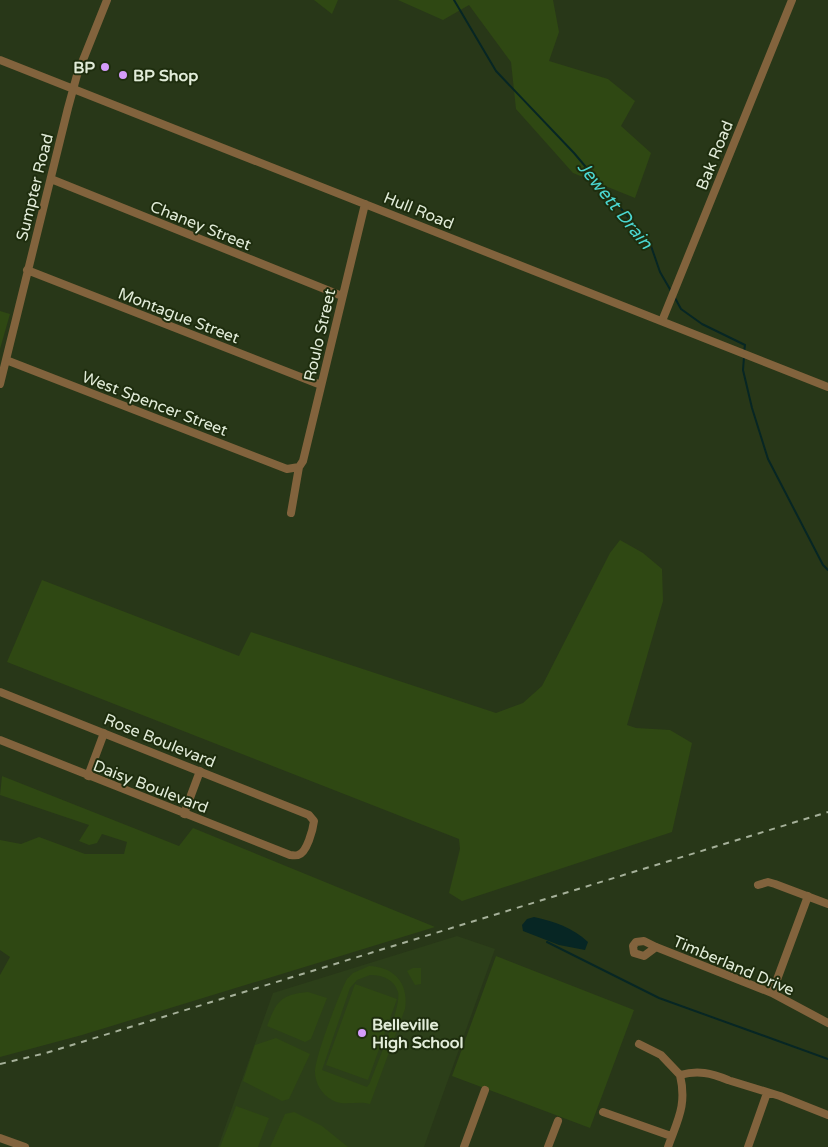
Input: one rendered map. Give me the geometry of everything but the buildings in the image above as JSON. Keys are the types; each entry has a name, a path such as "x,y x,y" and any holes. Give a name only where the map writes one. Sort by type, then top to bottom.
{"street":[{"name":"Sumpter Road","path":"1,378 77,74 107,0"},
{"name":"Bak Road","path":"662,321 792,0"},
{"name":"Hull Road","path":"0,60 828,388"},
{"name":"Chaney Street","path":"51,179 342,296"},
{"name":"Roulo Street","path":"290,513 297,468 303,461 365,204"},
{"name":"Montague Street","path":"28,270 321,385"},
{"name":"West Spencer Street","path":"6,360 287,469 297,468"},
{"name":"Rose Boulevard","path":"0,692 309,815 314,821 306,846 302,854 292,855"},
{"path":"88,776 104,733"},
{"name":"Daisy Boulevard","path":"0,740 292,855"},
{"path":"184,814 200,771"},
{"path":"758,885 768,882 828,904"},
{"path":"772,993 808,896"},
{"name":"Timberland Drive","path":"656,947 772,993 828,1023"},
{"path":"639,1044 661,1055 680,1075 684,1093 682,1107 668,1147"},
{"path":"680,1075 697,1072 706,1073 828,1115"},
{"path":"464,1147 485,1090"},
{"path":"748,1147 767,1093"},
{"path":"603,1112 672,1136"},
{"path":"548,1147 558,1121"},
{"path":"0,1138 25,1147"}],"shaded area":[{"path":"314,0 338,0 332,14"},
{"path":"398,0 553,0 559,32 549,61 608,79 635,101 621,126 651,153 635,198 573,173 516,109 511,62 469,5 443,20"},
{"path":"0,311 10,314 0,349"},
{"path":"620,540 643,553 662,569 663,601 627,725 636,728 670,730 692,743 672,832 462,901 449,893 460,849 459,839 7,662 42,580 239,656 251,632 496,713 523,703 542,686 610,553"},
{"path":"2,776 179,846 193,828 435,927 82,1035 0,1057 0,975 10,957 0,950 0,840 21,844 39,837 85,854 124,854 127,842 102,834 97,843 89,845 79,841 89,825 0,795"},
{"name":"Belleville High School","path":"457,936 495,949 424,1147 218,1147 273,993"},
{"path":"496,956 634,1010 590,1128 452,1076"},
{"path":"369,966 378,967 393,973 405,992 405,1009 370,1104 342,1103 328,1098 322,1092 315,1076 316,1064 328,1026 343,987 353,973","holes":["374,975 391,981 398,992 398,999 388,1036 367,1087 322,1070 350,988 357,980"]},
{"path":"413,968 421,968 421,984 415,985 407,971"},
{"path":"355,984 397,999 368,1080 326,1065"},
{"path":"308,992 327,998 311,1039 305,1042 267,1026 277,1005 285,997"},
{"path":"276,1038 310,1054 289,1099 282,1101 243,1081 255,1045"},
{"path":"236,1106 269,1118 258,1147 220,1147"},
{"path":"294,1112 322,1126 348,1147 270,1147 285,1114"}],"water":[{"path":"534,917 570,929 588,942 585,950 559,945 523,931 522,925 527,919"}],"waterway":[{"name":"Jewett Drain","path":"454,0 496,71 574,153 650,243 660,272 671,291"},
{"name":"Jewett Drain","path":"675,298 681,309 702,324 745,345 744,352"},
{"name":"Jewett Drain","path":"744,357 743,370 752,408 768,459 823,565 828,570"},
{"path":"547,942 659,998 828,1059"}],"railway":[{"path":"0,1064 46,1053 828,812"}],"place":[{"name":"BP","path":"105,67"},
{"name":"BP Shop","path":"123,75"},
{"name":"Belleville High School","path":"362,1033"}]}
